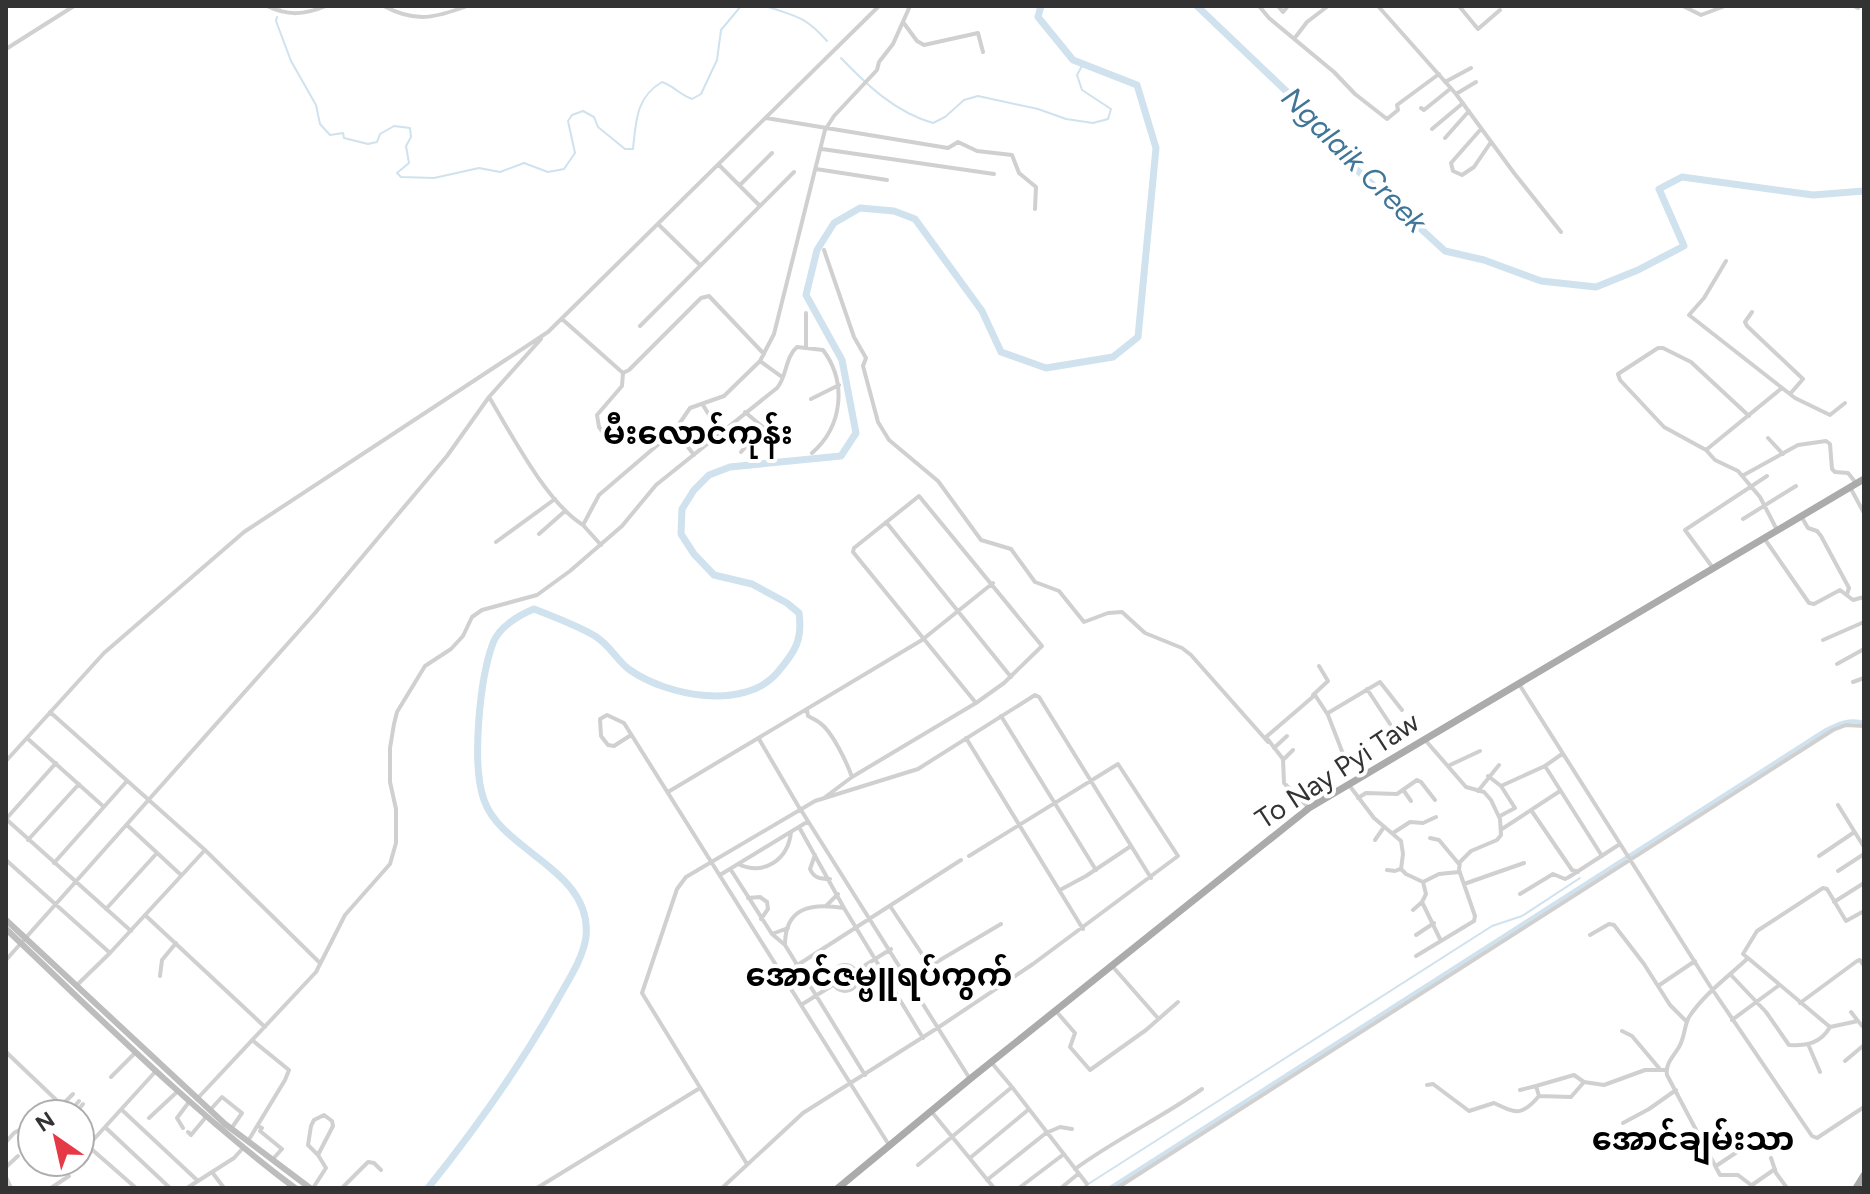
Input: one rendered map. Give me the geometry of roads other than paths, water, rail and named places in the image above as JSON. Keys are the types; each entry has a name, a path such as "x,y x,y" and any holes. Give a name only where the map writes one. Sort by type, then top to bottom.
{"main road":[{"name":"To Nay Pyi Taw","path":"838,1188 1309,808 1857,483"},
{"path":"6,920 23,941 73,988 197,1099 243,1149 294,1188"},
{"path":"6,929 23,941"},
{"path":"73,988 189,1102 312,1188"},
{"path":"1856,1188 1864,1175"}],"street":[{"path":"6,49 74,6"},
{"path":"267,6 286,14 326,6"},
{"path":"384,6 403,16 421,19 467,6"},
{"path":"6,960 315,613 447,456 489,397 548,332 879,6"},
{"path":"583,525 599,495 675,430 690,408 724,396 760,361 774,334 825,130 834,116 870,79 893,44 910,6"},
{"path":"1259,6 1387,119 1398,110 1397,105 1439,74"},
{"path":"1278,6 1283,12 1288,6"},
{"path":"1294,39 1307,22 1328,6"},
{"path":"1378,6 1456,94 1561,232"},
{"path":"1459,6 1478,29 1500,10"},
{"path":"1683,6 1701,15 1725,6"},
{"path":"903,22 917,41 924,45 978,33 983,52"},
{"path":"1445,82 1471,68"},
{"path":"1456,94 1476,82"},
{"path":"1421,108 1424,110 1451,88"},
{"path":"1432,129 1463,103"},
{"path":"1445,138 1469,111"},
{"path":"766,118 948,148 958,142 977,151 1012,155 1019,173 1036,187 1035,209"},
{"path":"1481,129 1451,163 1453,171 1462,175 1474,167 1491,142"},
{"path":"821,149 994,174"},
{"path":"740,185 772,153"},
{"path":"719,165 760,206"},
{"path":"816,169 887,180"},
{"path":"640,326 794,172"},
{"path":"658,224 700,265"},
{"path":"824,250 854,337 866,358 863,366 878,422 889,440 938,481 981,540 1006,545 1035,582 1059,591 1084,622 1108,613 1122,612 1145,633 1182,648 1191,655 1274,748 1283,760 1284,783 1309,808"},
{"path":"1726,261 1704,298 1689,315 1810,407 1830,415 1845,403"},
{"path":"609,441 599,427 597,415 622,386 623,373 701,298 709,296 764,354"},
{"path":"1752,312 1745,322 1747,326 1802,377 1803,381 1790,394"},
{"path":"806,313 806,348"},
{"path":"562,319 623,373"},
{"path":"6,761 104,653 244,532 548,332"},
{"path":"197,1099 316,972 345,915 390,864 396,843 396,809 390,782 390,748 397,712 425,666 451,649 463,636 472,617 482,610 537,595 601,545 622,526 656,485 777,388 792,351 797,347 823,350 834,367 839,385 835,422 812,453"},
{"path":"1749,416 1691,362 1662,347 1618,374 1620,380 1664,427 1706,450 1715,460 1742,476 1765,505 1777,530"},
{"path":"760,361 782,377"},
{"path":"811,399 839,385"},
{"path":"1706,450 1782,388"},
{"path":"489,397 555,499 601,545"},
{"path":"703,405 721,435"},
{"path":"745,412 779,441"},
{"path":"741,452 763,427"},
{"path":"675,430 694,455"},
{"path":"1768,438 1783,454"},
{"path":"1742,476 1798,445 1828,441 1832,469 1848,473 1857,483 1864,513"},
{"path":"1713,568 1685,531 1767,476"},
{"path":"1743,519 1796,486"},
{"path":"824,798 852,777 976,703 1011,677 1039,651 1042,644 921,496 854,548 853,552 976,703"},
{"path":"496,542 555,499"},
{"path":"539,534 565,511"},
{"path":"1801,516 1808,528 1821,536 1849,588 1847,594"},
{"path":"886,522 1011,677"},
{"path":"1764,538 1809,603 1814,604 1840,590 1853,600 1864,597"},
{"path":"668,792 922,640 993,583"},
{"path":"1823,640 1864,622"},
{"path":"1837,664 1864,649"},
{"path":"1268,742 1266,737 1328,681 1319,666"},
{"path":"1853,682 1864,678"},
{"path":"1328,713 1382,682 1402,710"},
{"path":"1518,683 1732,1020 1814,1138 1864,1107"},
{"path":"1367,689 1390,724"},
{"path":"1313,695 1328,713 1345,759"},
{"path":"747,1164 642,993 677,889 686,877 800,809 824,798 918,769 1033,696 1038,696 1151,878"},
{"path":"807,710 808,716 827,731 852,777"},
{"path":"50,712 205,850 319,962"},
{"path":"631,735 614,746 608,745 601,736 600,719 607,715 622,721 668,792 889,1145"},
{"path":"1001,716 1096,870"},
{"path":"1117,1188 1629,857 1833,730 1846,725 1864,726"},
{"path":"1274,748 1287,736"},
{"path":"27,738 104,807"},
{"path":"966,738 1083,929"},
{"path":"759,739 970,1079"},
{"path":"1425,739 1466,787 1488,795 1500,816 1502,830"},
{"path":"1283,760 1293,750"},
{"path":"1448,766 1480,751"},
{"path":"1501,786 1545,766 1562,754"},
{"path":"56,763 6,819 131,931"},
{"path":"722,1188 803,1113 923,1038 1083,929 1176,859 1177,852 1119,764 969,856"},
{"path":"1478,791 1499,765"},
{"path":"1545,766 1602,856"},
{"path":"1488,776 1501,786 1515,808 1500,816"},
{"path":"1358,798 1366,793 1394,795 1419,780 1435,800"},
{"path":"54,863 127,781"},
{"path":"1347,783 1403,848 1401,869"},
{"path":"28,840 79,784"},
{"path":"1404,791 1411,801"},
{"path":"1459,864 1471,851 1497,840 1502,830 1560,791"},
{"path":"1838,805 1864,847"},
{"path":"1531,810 1572,870 1578,872"},
{"path":"1393,833 1410,822 1423,823 1436,817"},
{"path":"720,875 808,822"},
{"path":"127,825 182,875"},
{"path":"799,827 855,929 923,1038"},
{"path":"1375,840 1384,827"},
{"path":"738,864 761,870 768,866 786,852 791,832"},
{"path":"1819,856 1854,832"},
{"path":"1416,956 1476,917 1459,864 1439,840 1430,838"},
{"path":"1520,894 1553,874 1565,879 1620,844"},
{"path":"1060,890 1131,846"},
{"path":"73,988 110,953 205,850"},
{"path":"106,909 157,853"},
{"path":"1838,871 1864,854"},
{"path":"815,855 810,869 812,874 830,879"},
{"path":"6,860 110,953"},
{"path":"782,975 961,860"},
{"path":"1464,884 1524,863"},
{"path":"730,869 761,919 785,945 865,1075"},
{"path":"1387,870 1401,869"},
{"path":"1401,869 1423,882"},
{"path":"1423,882 1439,874 1460,872"},
{"path":"1413,910 1426,894 1423,882"},
{"path":"1834,902 1864,883"},
{"path":"1830,1027 1743,954 1753,935 1824,888 1847,921 1864,911"},
{"path":"827,905 838,894"},
{"path":"748,898 760,897 767,902 768,909 761,919"},
{"path":"1422,902 1441,941"},
{"path":"785,945 788,928 798,913 811,905 844,908"},
{"path":"890,906 930,966"},
{"path":"145,915 265,1027"},
{"path":"1416,935 1434,923"},
{"path":"911,981 930,966 1001,924"},
{"path":"1590,935 1609,924 1614,925 1673,1009 1686,1021"},
{"path":"772,934 788,928"},
{"path":"160,976 162,960 169,957 176,943"},
{"path":"856,971 891,949"},
{"path":"1666,1070 1686,1034 1686,1021 1713,990 1748,958"},
{"path":"1658,986 1695,961"},
{"path":"1800,1003 1853,963 1863,962"},
{"path":"849,965 856,971 858,981 853,988 840,991 833,985 833,972 840,966 849,965"},
{"path":"1111,965 1157,1017"},
{"path":"1731,975 1787,1043 1795,1046 1824,1038 1830,1027 1858,1021"},
{"path":"801,1005 833,985"},
{"path":"1732,1020 1779,985"},
{"path":"1055,1010 1075,1033 1070,1047 1090,1070 1146,1030 1157,1017 1178,1002"},
{"path":"1851,1012 1864,1028"},
{"path":"1622,1031 1632,1036 1659,1068"},
{"path":"187,1188 243,1149 289,1070 252,1040"},
{"path":"1808,1044 1820,1072"},
{"path":"1845,1061 1864,1045"},
{"path":"6,1052 53,1098"},
{"path":"111,1077 136,1052"},
{"path":"991,1062 1087,1184"},
{"path":"1520,1090 1574,1075 1584,1082 1604,1085 1645,1070 1666,1070 1720,1175 1738,1175 1754,1187 1775,1169"},
{"path":"96,1137 156,1071"},
{"path":"1539,1096 1568,1098 1584,1082"},
{"path":"1427,1085 1431,1083 1469,1111 1494,1103 1510,1111 1523,1111 1531,1107 1539,1096"},
{"path":"1536,1086 1539,1096"},
{"path":"918,1165 1012,1087"},
{"path":"537,1188 700,1088"},
{"path":"1061,1188 1110,1145 1202,1089"},
{"path":"1623,1123 1676,1090"},
{"path":"149,1118 178,1091"},
{"path":"69,1098 73,1094"},
{"path":"188,1132 191,1135 222,1097 242,1113 231,1129"},
{"path":"183,1128 177,1118 189,1102"},
{"path":"122,1110 198,1181"},
{"path":"970,1158 1028,1110"},
{"path":"931,1111 994,1188"},
{"path":"312,1188 326,1168 308,1145 308,1140 314,1120 324,1115 333,1126 318,1155"},
{"path":"258,1126 282,1149 272,1160"},
{"path":"987,1180 1046,1133 1060,1127 1072,1129"},
{"path":"106,1128 170,1188"},
{"path":"1716,1166 1740,1150"},
{"path":"96,1153 136,1188"},
{"path":"1019,1188 1064,1154"},
{"path":"1771,1158 1787,1188"},
{"path":"342,1188 368,1162 381,1170"},
{"path":"212,1172 224,1188"},
{"path":"6,1177 11,1188"},
{"path":"547,1182 550,1188"}],"waterway":[{"path":"277,17 291,61 316,105 320,124 330,135 343,133 344,138 368,144 377,142 380,134 394,126 410,128 411,137 406,146 409,163 397,173 401,177 434,178 479,168 500,172 524,163 548,172 564,169 575,153 568,121 572,115 583,111 594,117 598,127 625,149 633,149 639,111 647,95 662,82 692,99 701,94 717,60 721,30 741,6"},
{"path":"766,6 806,21 827,41"},
{"name":"Ngalaik Creek","path":"428,1188 514,1071 575,968 586,937 584,914 576,895 562,878 509,834 494,818 484,800 478,765 479,721 484,677 493,643 510,622 534,609 595,636 625,666 646,679 684,692 705,696 745,692 763,685 783,666 798,639 799,613 752,584 714,575 694,554 681,534 682,509 694,490 709,475 730,467 841,456 856,433 842,360 806,295 817,250 834,223 860,208 894,211 915,219 982,311 1001,352 1046,368 1113,357 1138,337 1156,148 1137,85 1073,60 1038,17 1041,6"},
{"name":"Ngalaik Creek","path":"1197,6 1306,110 1357,170 1445,251 1484,260 1541,281 1596,287 1684,246 1659,189 1682,177 1813,195 1864,191"},
{"path":"841,58 894,105 933,123 964,100 978,96 1038,109 1066,119 1093,123 1108,119 1111,109 1082,90 1077,75 1083,64"},
{"path":"1110,1188 1826,730 1849,721 1864,723"},
{"path":"1082,1188 1492,926 1522,916 1580,878"}],"district":[{"name":"မီးလောင်ကုန်း","path":"698,433"},
{"name":"အောင်ဇမ္ဗူရပ်ကွက်","path":"879,975"},
{"name":"အောင်ချမ်းသာ","path":"1693,1139"}]}
